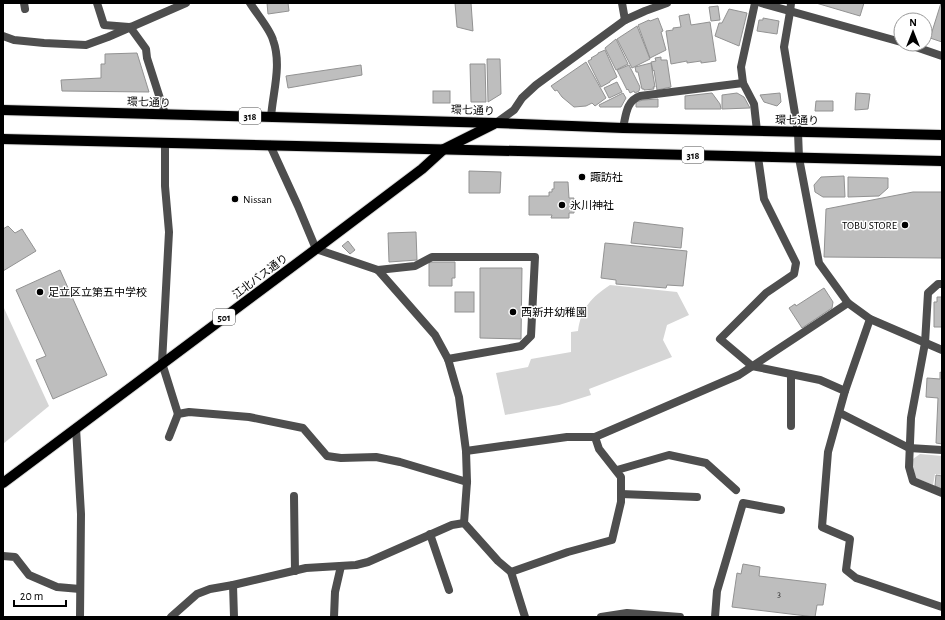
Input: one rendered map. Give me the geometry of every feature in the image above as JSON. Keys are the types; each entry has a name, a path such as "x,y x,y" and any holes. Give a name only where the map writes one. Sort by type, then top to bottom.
{"main road":[{"name":"環七通り","path":"3,110 496,123 623,128 942,135"},
{"name":"江北バス通り","path":"3,483 316,249 422,168 444,149 496,123"},
{"name":"318","path":"3,139 942,161"}],"street":[{"path":"97,3 104,24 130,27 146,49 147,58 165,114"},
{"path":"3,36 14,40 86,45 186,3"},
{"path":"250,3 273,38 276,49 277,78 272,117"},
{"path":"622,3 625,20"},
{"path":"496,123 514,110 522,98 536,85 625,20 667,3"},
{"path":"755,3 741,67 743,83 754,104 757,131"},
{"path":"761,3 893,40"},
{"path":"791,3 784,47 798,132 799,158 820,263 848,303 870,319 942,350"},
{"path":"930,52 942,56"},
{"path":"623,128 628,106 633,98 743,83"},
{"path":"165,143 164,186 169,232 162,363 178,414 170,437"},
{"path":"270,145 316,249 378,270 415,266 432,257 536,257 530,336 521,346 448,359"},
{"path":"758,157 764,199 796,263 794,274 766,293 720,339 752,366 820,380 845,391"},
{"path":"378,270 435,335 448,359 459,397 466,451 467,482 464,523 498,561 511,572 525,617"},
{"path":"942,284 938,284 928,293 925,343 911,418 909,448 909,467 914,481 942,493"},
{"path":"466,451 567,436 595,437 738,375 848,303"},
{"path":"870,319 845,391 828,452 822,527 850,539 846,570 856,578 942,607"},
{"path":"791,374 791,426"},
{"path":"178,414 189,412 249,417 303,428 327,456 341,458 376,457 400,462 467,482"},
{"path":"840,413 909,448 942,450"},
{"path":"76,428 81,514 80,617"},
{"path":"511,572 568,552 612,540 621,502 621,477 599,449 595,437"},
{"path":"617,470 669,455 706,463 736,490"},
{"path":"621,494 697,497"},
{"path":"294,496 295,571"},
{"path":"715,617 718,591 743,504 780,510"},
{"path":"171,617 197,594 210,589 306,568 356,565 368,562 430,534 464,523"},
{"path":"430,534 449,590"},
{"path":"3,556 15,557 29,575 57,587 80,589"},
{"path":"334,617 334,592 341,566"},
{"path":"233,585 234,617"},
{"path":"601,617 627,613 680,617"}],"shaded area":[{"path":"610,285 677,292 689,315 667,325 663,340 672,357 589,389 591,395 559,405 505,415 496,373 528,367 531,359 571,352 571,332 578,331 579,323 588,304"},
{"path":"3,306 49,406 3,444"},
{"path":"920,454 942,456 942,475 935,474 933,485 916,478 913,459"}],"building":[{"path":"267,3 288,3 289,11 268,14"},
{"path":"455,3 471,3 473,31 457,27"},
{"path":"816,3 864,3 860,16"},
{"path":"942,3 942,42 933,39 933,28"},
{"path":"718,6 720,20 711,21 709,7"},
{"path":"729,9 747,13 739,46 715,36 719,23 722,23"},
{"path":"689,14 691,25 710,22 716,61 687,63 687,61 671,64 666,31 681,27 679,16"},
{"path":"658,18 663,31 661,32 666,50 650,58 638,25"},
{"path":"763,18 779,21 777,34 757,31 759,20 763,20"},
{"path":"637,26 650,59 632,68 617,39"},
{"path":"616,39 628,64 616,70 605,48"},
{"path":"605,50 617,77 601,87 588,61 598,53"},
{"path":"137,53 149,92 62,91 61,80 101,78 101,64 105,64 105,54"},
{"path":"661,57 661,60 667,60 671,87 657,90 654,70 653,71 651,62 656,61 655,58"},
{"path":"487,59 500,59 501,94 488,102"},
{"path":"586,62 606,98 595,106 592,103 586,106 574,107 551,86"},
{"path":"651,63 655,87 653,87 654,89 644,90 642,89 638,72 636,72 635,67"},
{"path":"470,64 485,64 486,102 471,102"},
{"path":"361,65 362,75 288,88 286,76"},
{"path":"629,65 640,87 639,91 635,93 634,91 630,93 628,89 627,90 617,70"},
{"path":"617,82 622,92 609,98 604,88"},
{"path":"433,91 450,91 450,103 433,103"},
{"path":"623,93 626,98 621,107 600,107 599,105"},
{"path":"712,93 720,104 721,109 685,109 685,96"},
{"path":"737,93 744,97 750,108 722,109 722,95"},
{"path":"780,93 781,102 777,106 764,102 760,95"},
{"path":"856,93 870,94 868,109 855,110"},
{"path":"658,99 658,107 636,107 636,102"},
{"path":"816,101 833,101 833,111 815,111"},
{"path":"469,171 501,172 500,193 469,193"},
{"path":"844,176 845,197 823,197 815,192 814,185 821,177"},
{"path":"848,177 888,178 888,188 879,196 848,197"},
{"path":"554,182 568,182 569,198 574,198 574,213 569,213 569,218 551,218 552,215 529,215 529,196 549,196 549,192 552,192 552,189 554,189"},
{"path":"913,192 942,192 942,258 824,257 826,209"},
{"path":"634,222 683,228 681,248 631,243"},
{"path":"8,226 15,233 22,229 36,251 3,271 3,229"},
{"path":"416,232 417,260 389,262 388,233"},
{"path":"348,241 355,250 350,254 342,246"},
{"path":"605,243 687,251 683,286 667,285 666,288 616,284 616,280 601,278"},
{"path":"429,262 455,262 455,278 452,278 452,286 429,286"},
{"path":"480,268 522,268 521,339 480,338"},
{"path":"60,270 107,375 53,399 36,360 46,356 16,290"},
{"path":"824,288 833,302 832,308 802,328 789,308 795,304 796,306"},
{"path":"455,292 474,292 474,312 455,312"},
{"path":"937,297 942,297 942,327 934,327 934,302 937,302"},
{"path":"940,372 942,373 942,444 936,443 938,398 926,397 927,378 940,379"},
{"path":"936,475 942,476 942,489 935,486"},
{"path":"743,564 760,567 759,576 826,584 823,605 817,605 815,617 732,607 737,573 741,574"}],"place":[{"name":"諏訪社","path":"582,177"},
{"name":"Nissan","path":"235,199"},
{"name":"氷川神社","path":"562,205"},
{"name":"TOBU STORE","path":"905,225"},
{"name":"足立区立第五中学校","path":"40,292"},
{"name":"西新井幼稚園","path":"513,312"}]}
